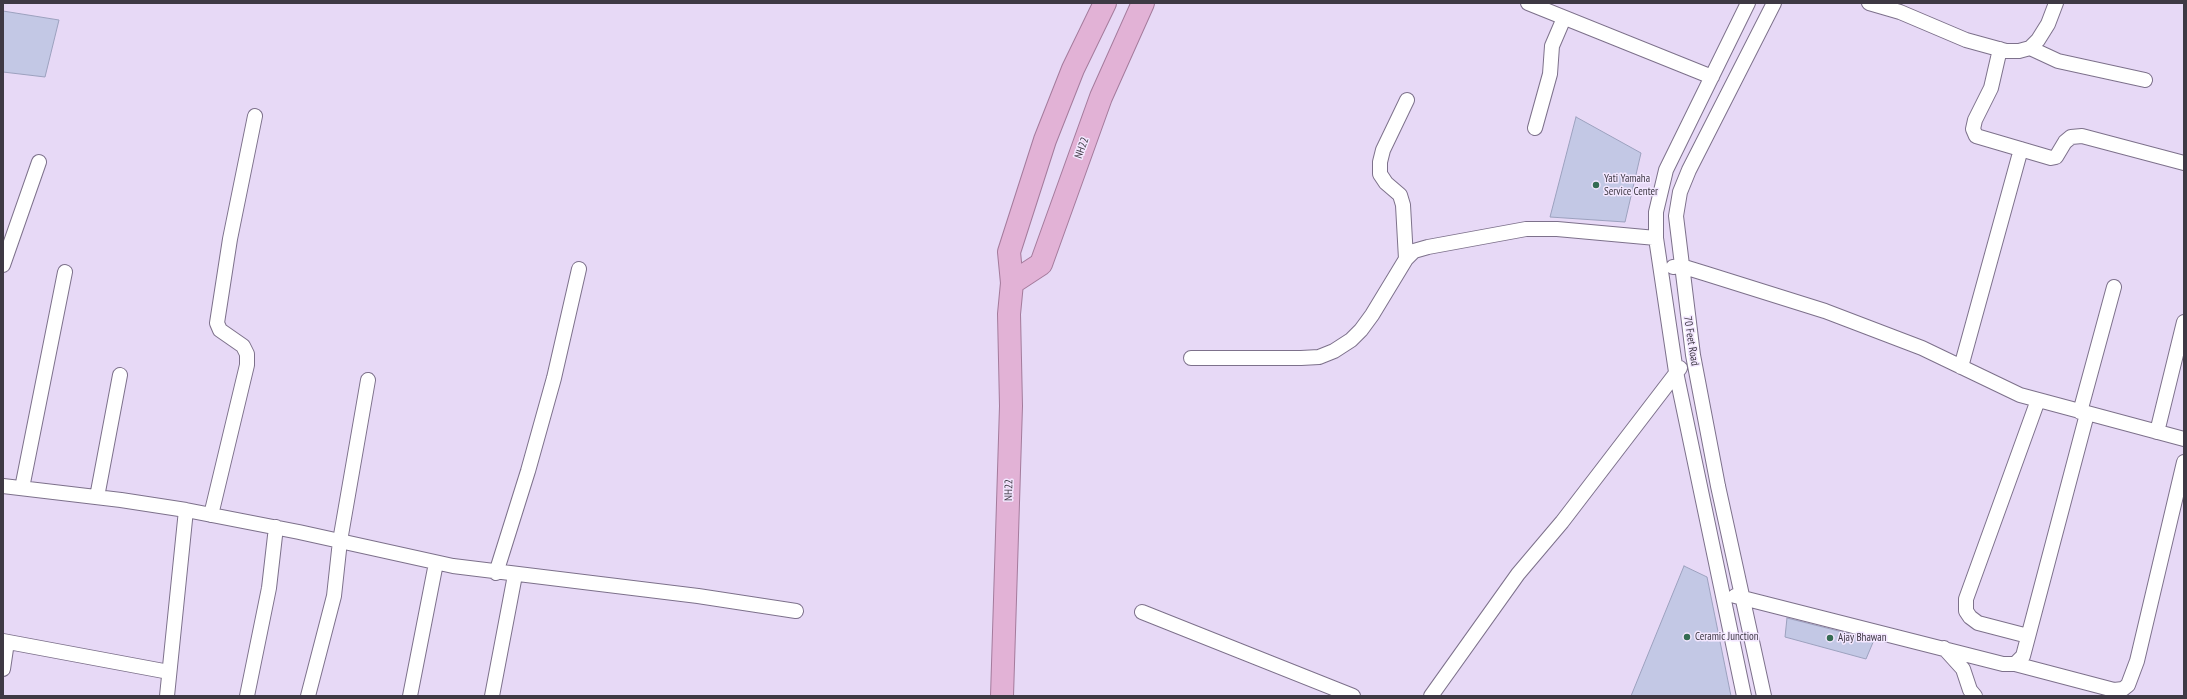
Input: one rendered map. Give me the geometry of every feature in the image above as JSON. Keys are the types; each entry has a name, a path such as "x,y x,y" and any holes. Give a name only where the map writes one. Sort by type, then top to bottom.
{"highway":[{"name":"NH22","path":"1002,696 1011,406 1009,314 1012,283 1009,252 1045,140 1073,69 1105,3"},
{"name":"NH22","path":"1012,283 1041,264 1101,97 1143,3"}],"street":[{"path":"1528,3 1712,77"},
{"name":"70 Feet Road","path":"1764,696 1718,486 1693,355 1676,216 1684,180 1774,3"},
{"path":"1869,3 1900,12 1966,40 2000,49 2018,51 2030,48 2038,40 2048,24 2056,3"},
{"path":"1746,8 1764,23"},
{"name":"70 Feet Road","path":"1744,696 1676,372 1656,238 1656,212 1666,170 1746,8"},
{"path":"1535,128 1550,74 1552,46 1564,18"},
{"path":"2030,48 2058,62 2145,80"},
{"path":"2000,49 1993,82 1973,129 1976,136 2051,158 2056,157 2065,142 2071,137 2082,136 2184,162"},
{"path":"1406,259 1403,205 1400,195 1386,183 1380,174 1380,162 1383,150 1407,100"},
{"path":"211,515 248,365 248,354 244,346 220,330 217,323 225,269 255,116"},
{"path":"1961,367 2020,149"},
{"path":"3,265 39,162"},
{"path":"1191,358 1301,358 1319,357 1334,351 1351,340 1361,330 1372,315 1406,259 1414,251 1428,247 1526,229 1557,229 1656,238"},
{"path":"1661,268 1681,266 1825,311 1922,348 1994,384 2038,400 2184,439"},
{"path":"496,573 528,472 554,378 579,269"},
{"path":"22,488 66,272"},
{"path":"2015,664 2022,656 2028,636 2114,288"},
{"path":"2157,432 2184,322"},
{"path":"1431,696 1518,574 1562,522 1676,372 1693,355"},
{"path":"97,497 120,375"},
{"path":"308,696 334,596 340,541 368,380"},
{"path":"2028,636 1978,623 1970,617 1966,611 1966,600 2038,400"},
{"path":"1722,594 1743,597 1842,624 1944,648 2003,664 2015,664 2114,690 2123,689 2128,685 2137,661 2184,462"},
{"path":"3,486 97,497 186,510 276,527 436,563 496,573 698,596 796,612"},
{"path":"167,696 186,510"},
{"path":"248,696 268,588 276,527"},
{"path":"410,696 436,563"},
{"path":"492,696 515,575"},
{"path":"1142,612 1353,696"},
{"path":"3,669 5,641 169,672"},
{"path":"1944,648 1963,669 1970,690 1975,696"}],"building":[{"path":"3,11 59,20 45,77 3,72"},
{"name":"Yati Yamaha Service Center","path":"1576,117 1641,153 1625,222 1550,217"},
{"name":"Ceramic Junction","path":"1684,566 1707,577 1731,696 1631,696"},
{"name":"Ajay Bhawan","path":"1787,618 1874,640 1866,659 1785,637"}],"place":[{"name":"Yati Yamaha Service Center","path":"1596,185"},
{"name":"Ceramic Junction","path":"1687,637"},
{"name":"Ajay Bhawan","path":"1830,638"}]}
